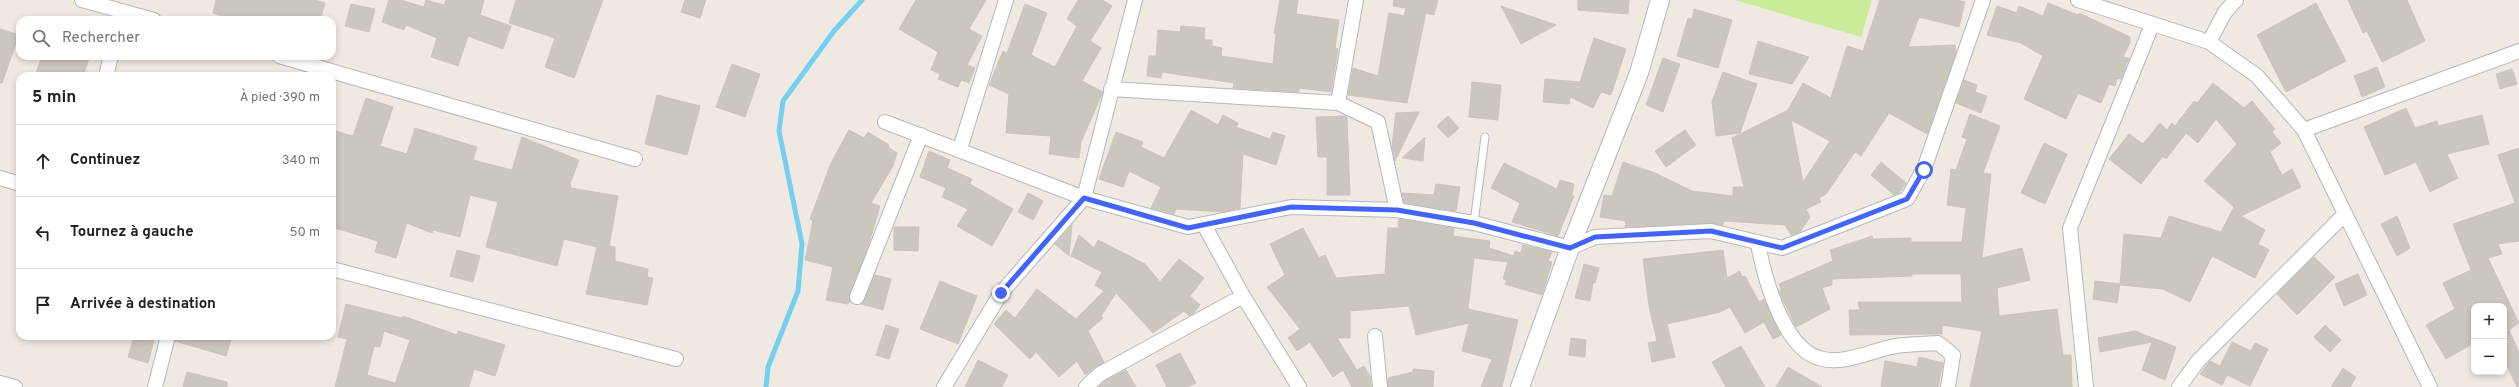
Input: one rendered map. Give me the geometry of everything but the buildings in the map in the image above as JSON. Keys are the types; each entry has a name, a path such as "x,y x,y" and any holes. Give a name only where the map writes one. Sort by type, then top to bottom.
{"street":[{"path":"82,0 142,16"},
{"path":"960,149 1006,0"},
{"path":"944,387 1001,293 1084,198 1135,0"},
{"path":"1338,103 1356,0"},
{"path":"1520,387 1570,248 1639,74 1660,0"},
{"path":"885,122 960,149 1084,198 1188,228 1291,207 1397,210 1474,223 1570,248 1595,237 1711,231 1734,235 1758,244 1782,248 1907,199 1924,170 1984,0"},
{"path":"2078,0 2152,26 2209,42 2257,76 2304,130 2430,387"},
{"path":"2209,42 2225,12 2236,0"},
{"path":"2086,387 2070,228 2152,26"},
{"path":"2304,130 2519,51"},
{"path":"107,72 110,60"},
{"path":"293,60 334,72"},
{"path":"336,72 635,159"},
{"path":"1111,89 1338,103 1378,122 1397,210"},
{"path":"857,297 920,135"},
{"path":"0,178 16,183"},
{"path":"2179,387 2198,361 2345,214"},
{"path":"1204,225 1243,296 1299,387"},
{"path":"1758,244 1764,273 1778,311 1799,345 1818,358 1841,359 1896,346 1938,343 1953,355 1948,387"},
{"path":"336,270 676,359"},
{"path":"1086,387 1100,374 1243,296"},
{"path":"1375,336 1380,387"},
{"path":"156,387 167,340"},
{"path":"0,383 15,387"}],"lane":[{"path":"1474,223 1485,137"}],"green space":[{"path":"1735,0 1872,0 1861,37"}],"waterway":[{"path":"766,387 768,367 798,291 802,244 779,131 783,101 834,31 862,0"}],"route":[{"path":"1001,293 1084,198 1188,228 1291,207 1397,210 1474,223 1570,248 1595,237 1711,231 1734,235 1758,244 1782,248 1907,199 1924,170"}]}
